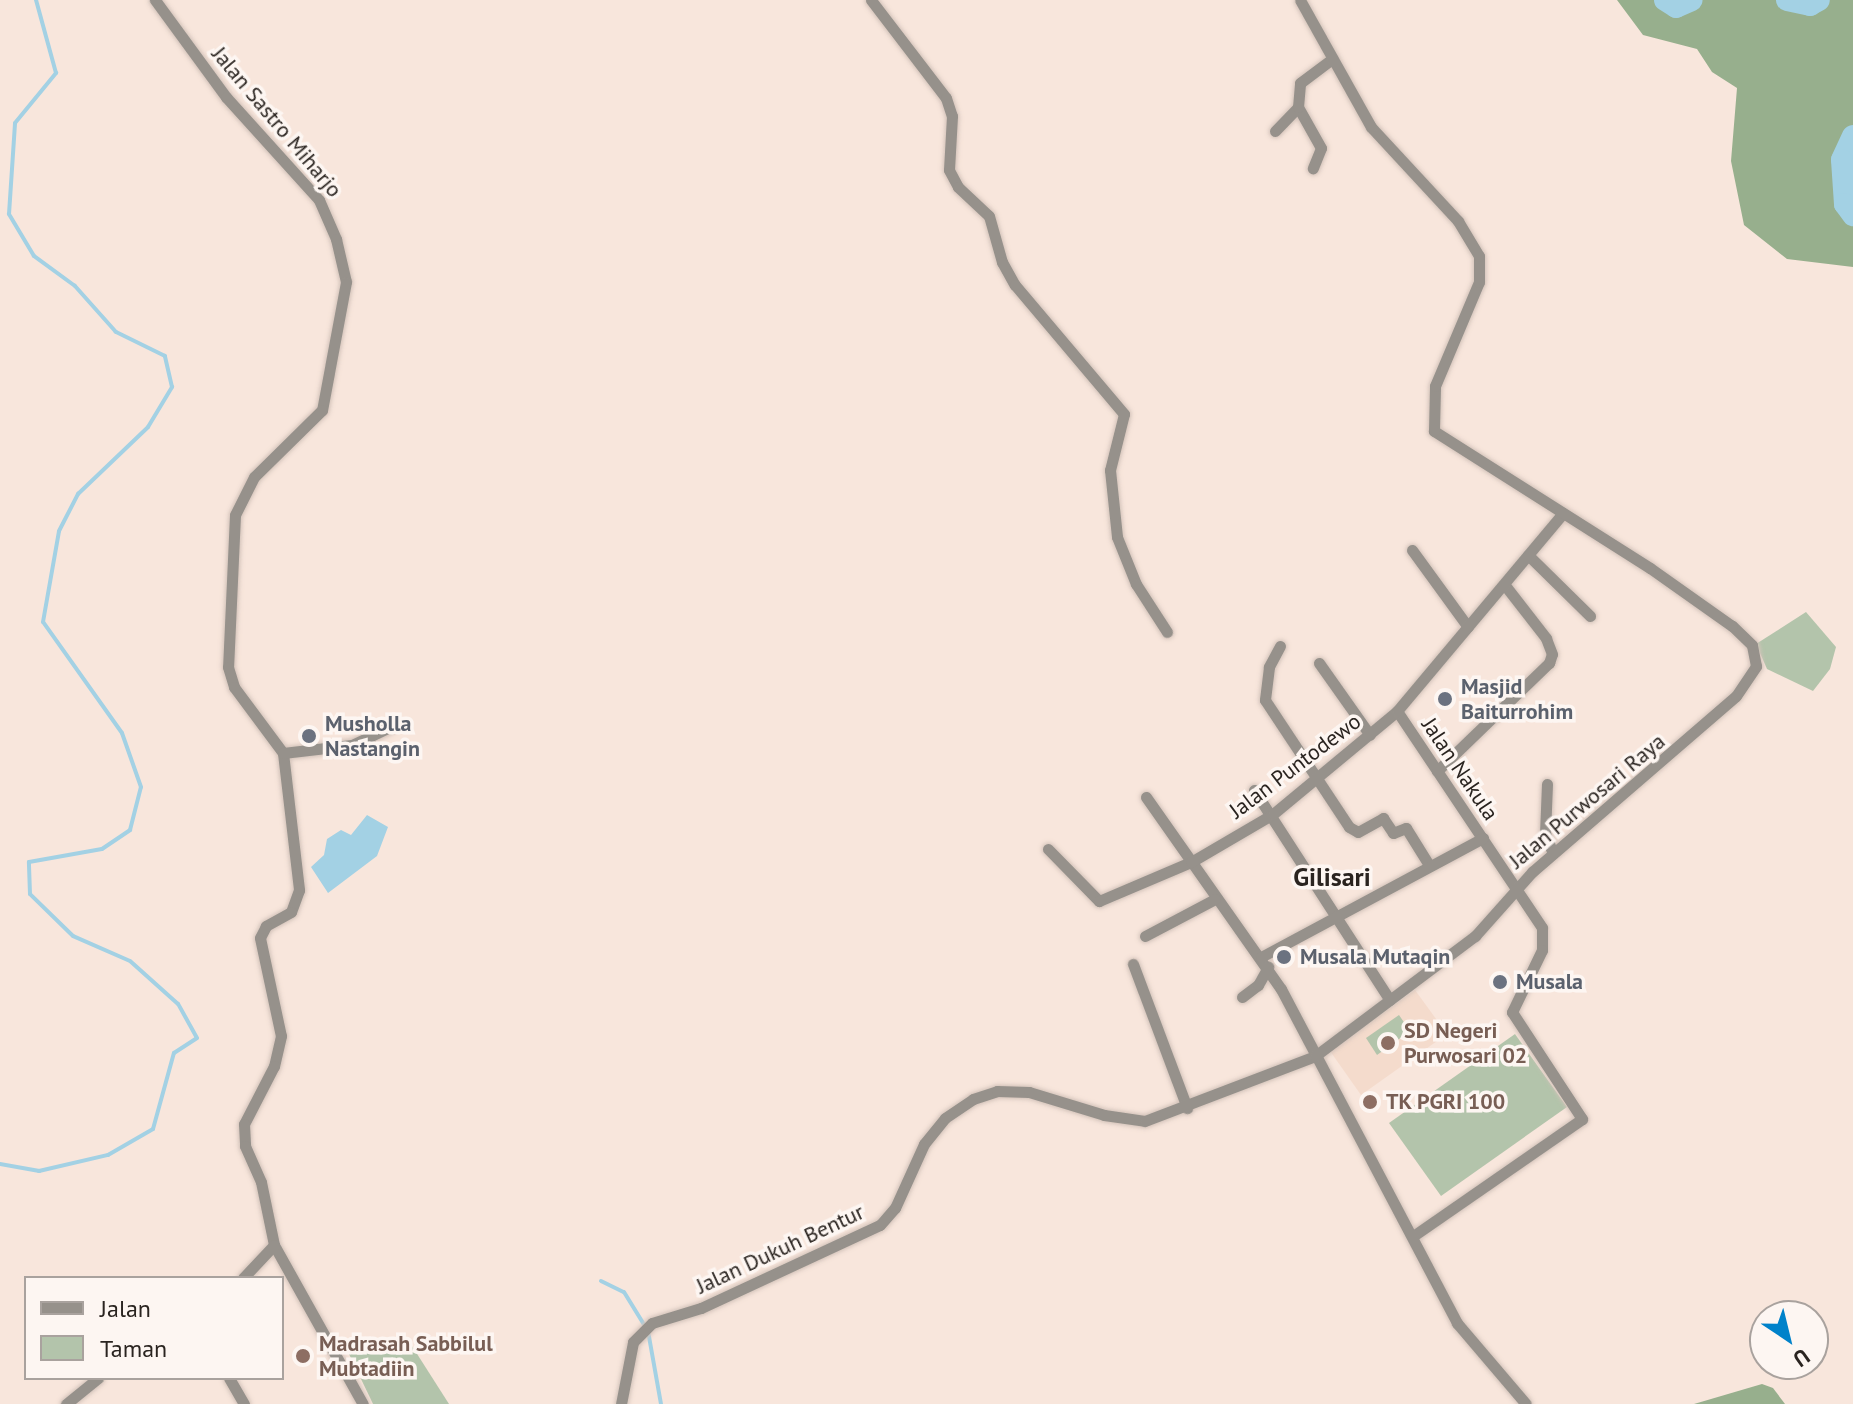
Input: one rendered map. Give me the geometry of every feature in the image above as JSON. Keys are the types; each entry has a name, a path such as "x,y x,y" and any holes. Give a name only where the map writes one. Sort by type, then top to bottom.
{"street":[{"name":"Jalan Sastro Miharjo","path":"155,0 226,97 319,200 336,239 346,282 322,410 254,477 232,526 229,676 283,753 299,897 291,912 266,926 260,938 281,1036 274,1066 244,1124 245,1146 261,1182 274,1245"},
{"path":"871,0 946,98 952,116 949,170 958,187 989,216 1008,273 1124,414 1110,470 1117,537 1136,584 1167,632"},
{"path":"1300,0 1331,60 1300,83 1298,107 1321,148 1313,168"},
{"name":"Jalan Purwosari Raya","path":"1315,1056 1475,936 1517,888 1553,854 1736,696 1757,657 1732,626 1563,513 1447,444 1431,423 1443,360 1479,282 1482,264 1468,233 1371,127 1331,60"},
{"path":"1275,131 1298,107"},
{"name":"Jalan Puntodewo","path":"1048,849 1096,901 1191,862 1273,814 1397,711 1563,513"},
{"path":"1412,550 1468,627"},
{"path":"1528,555 1590,616"},
{"path":"1437,771 1549,663 1552,654 1546,638 1504,584"},
{"path":"1280,646 1269,667 1265,700 1351,830 1358,832 1382,818 1393,833 1406,828 1429,865"},
{"path":"1319,663 1370,735"},
{"name":"Jalan Nakula","path":"1397,711 1542,928 1544,943 1512,1012 1582,1119 1413,1236"},
{"path":"283,753 352,745 392,726"},
{"path":"1547,784 1545,833 1553,854"},
{"path":"1254,790 1273,814 1390,1000"},
{"path":"1146,797 1215,899 1265,962 1457,1323 1526,1404"},
{"path":"1242,997 1265,962 1337,913 1483,838"},
{"path":"1145,936 1215,899"},
{"path":"1133,964 1187,1108"},
{"name":"Jalan Dukuh Bentur","path":"621,1404 638,1335 652,1323 701,1308 880,1225 895,1208 924,1144 945,1118 973,1099 997,1091 1029,1092 1104,1115 1145,1121 1187,1108 1315,1056"},
{"path":"245,1276 274,1245 363,1404"},
{"path":"66,1404 96,1380"},
{"path":"230,1380 244,1404"}],"shaded area":[{"name":"SD Negeri Purwosari 02","path":"1415,990 1447,1034 1361,1095 1330,1051"}],"green space":[{"path":"1617,0 1853,0 1853,267 1787,259 1744,225 1731,161 1737,88 1712,72 1697,49 1643,35"},
{"path":"1806,612 1836,647 1830,669 1813,691 1767,669 1756,644"},
{"path":"1399,1015 1410,1031 1377,1055 1366,1038"},
{"path":"1515,1034 1567,1107 1441,1196 1389,1123"},
{"path":"400,1338 412,1346 449,1404 373,1404 349,1354"},
{"path":"1762,1384 1773,1388 1785,1404 1694,1404"}],"water":[{"path":"367,815 388,827 377,856 328,893 311,867 324,855 327,839 341,830 351,835"}],"waterway":[{"path":"0,1164 39,1171 108,1155 153,1129 174,1053 197,1038 178,1004 130,961 73,936 30,894 29,862 102,849 130,830 141,787 122,733 43,622 59,531 78,494 148,427 172,387 165,356 116,332 75,286 34,256 9,214 15,123 56,73 36,0"},
{"path":"1665,0 1676,7 1692,0"},
{"path":"1787,0 1810,5 1819,0"},
{"path":"1853,136 1842,160 1845,204 1853,215"},
{"path":"601,1281 624,1292 648,1331 661,1404"}],"place":[{"name":"Masjid Baiturrohim","path":"1445,699"},
{"name":"Musholla Nastangin","path":"309,736"},
{"name":"Musala Mutaqin","path":"1284,957"},
{"name":"Musala","path":"1500,982"},
{"name":"SD Negeri Purwosari 02","path":"1388,1043"},
{"name":"TK PGRI 100","path":"1370,1102"},
{"name":"Madrasah Sabbilul Mubtadiin","path":"303,1356"}],"district":[{"name":"Gilisari","path":"1332,877"}]}
